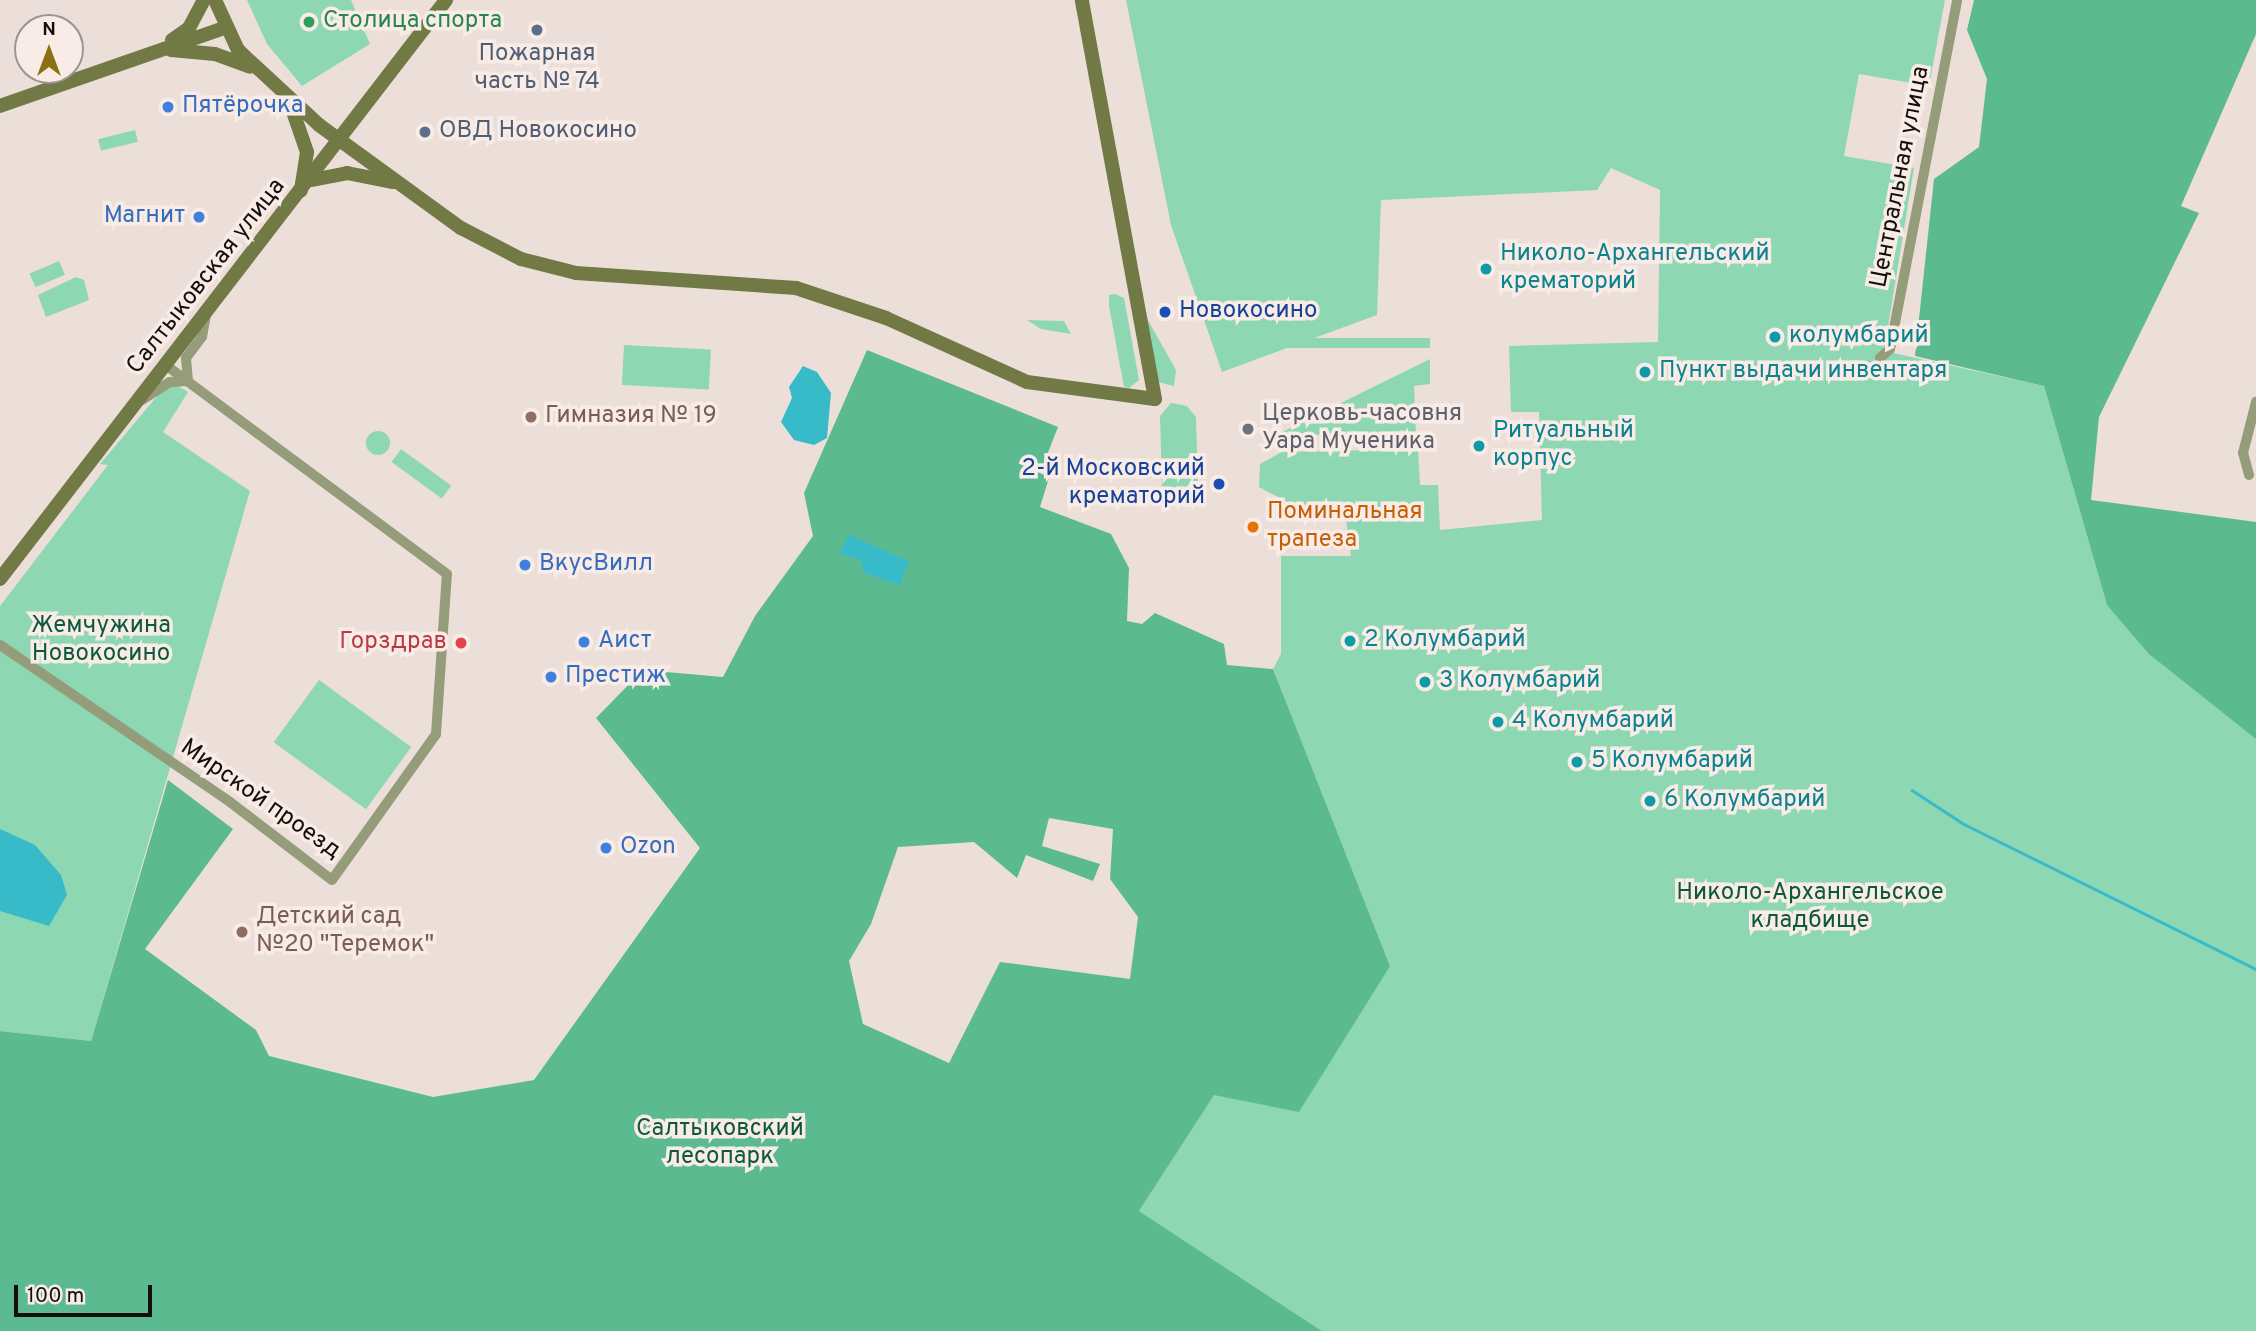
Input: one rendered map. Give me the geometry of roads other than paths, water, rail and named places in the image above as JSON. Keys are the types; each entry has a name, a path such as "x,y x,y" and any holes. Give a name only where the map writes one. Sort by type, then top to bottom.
{"street":[{"path":"153,51 189,28 204,0"},
{"path":"215,0 224,29 255,69 339,140 476,238 540,266 796,288 886,318 1027,382 1156,400 1082,0"},
{"name":"Салтыковская улица","path":"0,579 312,180 339,140 446,0"},
{"name":"Центральная улица","path":"1880,358 1890,349 1957,0"},
{"path":"0,106 153,51 224,29"},
{"path":"153,51 199,51 255,69"},
{"path":"288,98 307,152 300,194"},
{"path":"312,180 347,173 397,183"},
{"path":"135,404 170,382 188,381 186,358 202,337 206,314"},
{"name":"Мирской проезд","path":"0,645 188,772 332,880 436,734 447,574 166,365"},
{"path":"2249,475 2243,453 2256,402"}],"water":[{"path":"803,366 817,372 831,393 827,438 814,445 794,440 781,422 792,398 789,387"},
{"path":"849,535 909,561 900,585 864,573 861,560 839,553"},
{"path":"0,829 35,845 61,875 67,895 49,926 0,911"}],"waterway":[{"path":"1912,790 1964,824 2256,969"}],"place":[{"name":"Столица спорта","path":"309,22"},
{"name":"Пожарная часть № 74","path":"537,30"},
{"name":"Пятёрочка","path":"168,107"},
{"name":"ОВД Новокосино","path":"425,132"},
{"name":"Магнит","path":"199,217"},
{"name":"Николо-Архангельский крематорий","path":"1486,269"},
{"name":"Новокосино","path":"1165,312"},
{"name":"колумбарий","path":"1775,337"},
{"name":"Пункт выдачи инвентаря","path":"1645,372"},
{"name":"Гимназия № 19","path":"531,417"},
{"name":"Церковь-часовня Уара Мученика","path":"1248,429"},
{"name":"Ритуальный корпус","path":"1479,446"},
{"name":"2-й Московский крематорий","path":"1219,484"},
{"name":"Поминальная трапеза","path":"1253,527"},
{"name":"ВкусВилл","path":"525,565"},
{"name":"2 Колумбарий","path":"1350,641"},
{"name":"Аист","path":"584,642"},
{"name":"Горздрав","path":"461,643"},
{"name":"Престиж","path":"551,677"},
{"name":"3 Колумбарий","path":"1425,682"},
{"name":"4 Колумбарий","path":"1498,722"},
{"name":"5 Колумбарий","path":"1577,762"},
{"name":"6 Колумбарий","path":"1650,801"},
{"name":"Ozon","path":"606,848"},
{"name":"Детский сад №20 \"Теремок\"","path":"242,932"}],"park label":[{"name":"Жемчужина Новокосино","path":"101,641"},
{"name":"Николо-Архангельское кладбище","path":"1810,908"},
{"name":"Салтыковский лесопарк","path":"720,1144"}]}
